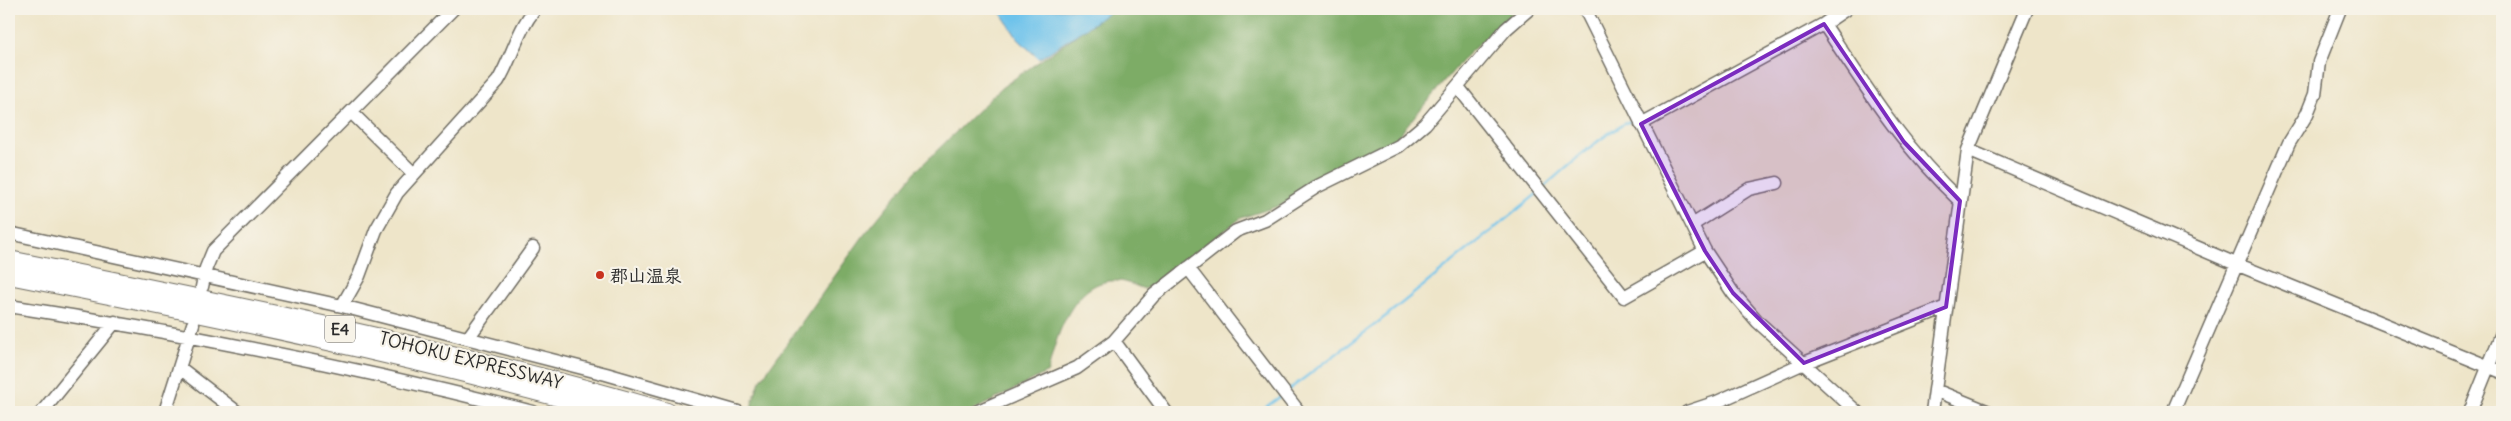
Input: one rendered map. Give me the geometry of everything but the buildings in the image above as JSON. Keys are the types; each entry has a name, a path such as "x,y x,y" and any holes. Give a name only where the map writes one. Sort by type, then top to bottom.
{"highway":[{"name":"TOHOKU EXPRESSWAY","path":"9,260 188,296 432,350 575,386 667,412"},
{"name":"TOHOKU EXPRESSWAY","path":"9,275 292,332 427,364 613,412"}],"street":[{"path":"203,282 213,251 352,113 453,9"},
{"path":"342,306 359,276 382,217 397,194 414,174 498,81 506,67 524,22 535,9"},
{"path":"976,412 1077,368 1114,341 1154,295 1236,230 1265,220 1318,186 1399,146 1425,124 1506,29 1529,9"},
{"path":"1585,9 1705,251 1733,294 1758,322 1857,412"},
{"path":"1641,124 1824,24 1846,9"},
{"path":"1932,412 1968,150 2027,9"},
{"path":"2173,412 2289,143 2307,114 2315,94 2320,62 2340,9"},
{"path":"1824,24 1904,142 1929,172 1960,201"},
{"path":"1458,87 1624,297 1705,251"},
{"path":"352,113 414,174"},
{"path":"1968,150 2236,264 2502,372"},
{"path":"1692,225 1750,189 1777,183"},
{"path":"9,233 203,282 342,306 468,338 735,412"},
{"path":"468,338 533,248"},
{"path":"1188,268 1299,412"},
{"path":"9,306 116,322 189,338 344,366 533,412"},
{"path":"1687,412 1716,407 1804,363 1946,307"},
{"path":"42,412 116,322"},
{"path":"165,412 193,324"},
{"path":"2470,412 2502,333"},
{"path":"1114,341 1166,412"},
{"path":"180,368 237,412"},
{"path":"1935,390 1989,412"}],"highlighted area":[{"path":"1824,24 1904,142 1960,201 1946,307 1804,363 1733,293 1705,251 1641,124"}],"green space":[{"path":"1114,9 1516,9 1466,56 1391,144 1281,205 1241,218 1167,276 1145,289 1118,281 1103,282 1089,289 1078,299 1069,312 1056,343 1048,372 970,412 757,412 752,410 752,403 760,381 864,235 916,171 1001,88"}],"water":[{"path":"998,9 1115,9 1039,59 1018,39"}],"waterway":[{"path":"1544,187 1575,159 1612,131 1635,119"},
{"path":"1287,391 1376,324 1538,193"},
{"path":"1259,412 1281,396"}],"place":[{"name":"郡山温泉","path":"600,275"}]}
